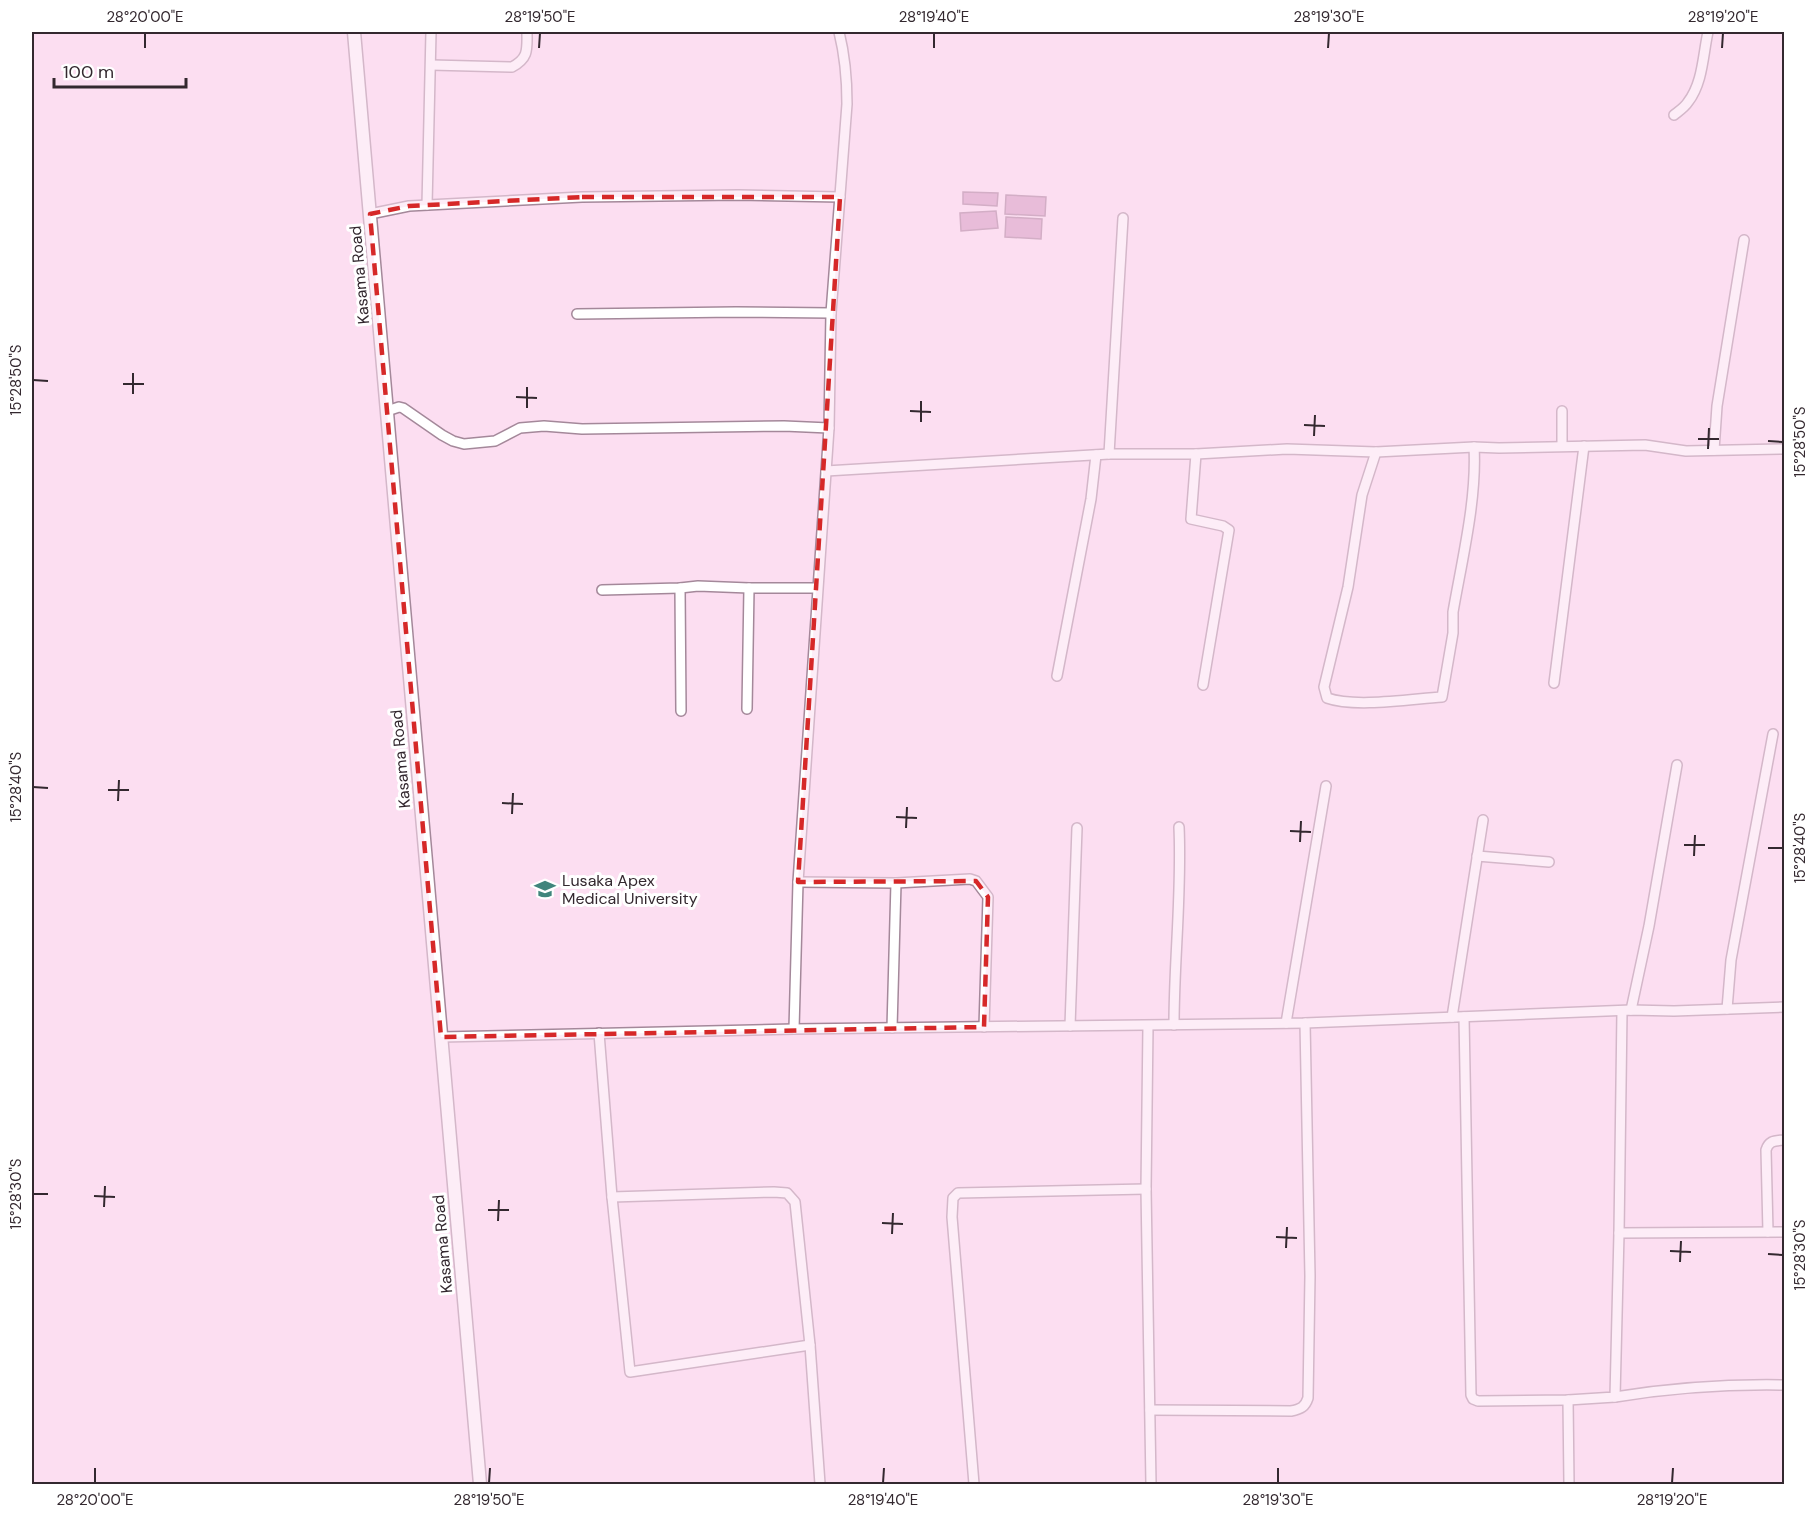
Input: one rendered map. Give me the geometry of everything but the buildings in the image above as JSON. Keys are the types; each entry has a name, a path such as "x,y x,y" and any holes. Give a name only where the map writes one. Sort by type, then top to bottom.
{"street":[{"name":"Kasama Road","path":"354,32 480,1485"},
{"path":"427,205 432,32"},
{"path":"431,65 512,67 520,63 527,50 527,32"},
{"path":"794,1029 798,882 829,428 831,313 847,94 846,63 839,32"},
{"path":"1674,115 1688,103 1695,91 1708,32"},
{"path":"370,214 410,206 582,197 738,195 840,197"},
{"path":"1109,454 1123,218"},
{"path":"1713,450 1717,406 1744,240"},
{"path":"577,314 831,313"},
{"path":"387,411 403,408 442,435 464,444 495,441 520,428 544,426 582,429 784,426 829,428"},
{"path":"1562,411 1562,446"},
{"path":"825,471 1109,454 1196,454 1287,449 1376,452 1474,447 1645,445 1686,451 1785,449"},
{"path":"1554,683 1584,446"},
{"path":"1376,452 1362,495 1348,587 1324,687 1327,698 1337,702 1360,703 1442,697 1473,490 1474,447"},
{"path":"1196,454 1191,519 1223,526 1229,530 1203,685"},
{"path":"1057,676 1091,499 1096,455"},
{"path":"602,590 698,586 817,588"},
{"path":"680,588 681,711"},
{"path":"747,709 749,588"},
{"path":"1726,1009 1731,960 1773,734"},
{"path":"1615,1397 1627,1010 1649,926 1677,765"},
{"path":"1286,1023 1326,786"},
{"path":"1452,1017 1483,820"},
{"path":"1174,1025 1180,862 1179,827"},
{"path":"1070,1026 1077,828"},
{"path":"1477,856 1549,862"},
{"path":"798,882 896,883 970,879 976,881 988,897 984,1027"},
{"path":"892,1028 896,883"},
{"path":"441,1037 794,1029 1305,1023 1627,1010 1785,1007"},
{"path":"1464,1017 1470,1395 1473,1400 1568,1400 1690,1388 1785,1385"},
{"path":"1150,1410 1291,1410 1305,1406 1308,1398 1310,1276 1305,1023"},
{"path":"1148,1026 1146,1189 1151,1485"},
{"path":"599,1033 612,1197 630,1372 810,1345"},
{"path":"1768,1232 1766,1150 1772,1141 1785,1140"},
{"path":"974,1485 952,1216 953,1198 958,1193 1146,1189"},
{"path":"612,1197 774,1192 787,1193 795,1202 810,1345 820,1485"},
{"path":"1619,1233 1785,1232"},
{"path":"1568,1400 1569,1485"}],"highlighted area":[{"path":"582,197 840,197 798,882 976,881 988,897 984,1027 441,1037 370,214 409,206"}],"shaded area":[{"path":"963,192 998,193 997,206 963,204"},
{"path":"1006,195 1046,197 1045,216 1005,214"},
{"path":"996,211 998,228 961,231 960,213"},
{"path":"1006,217 1042,219 1041,239 1005,237"}],"place":[{"name":"Lusaka Apex Medical University","path":"545,889"}]}
